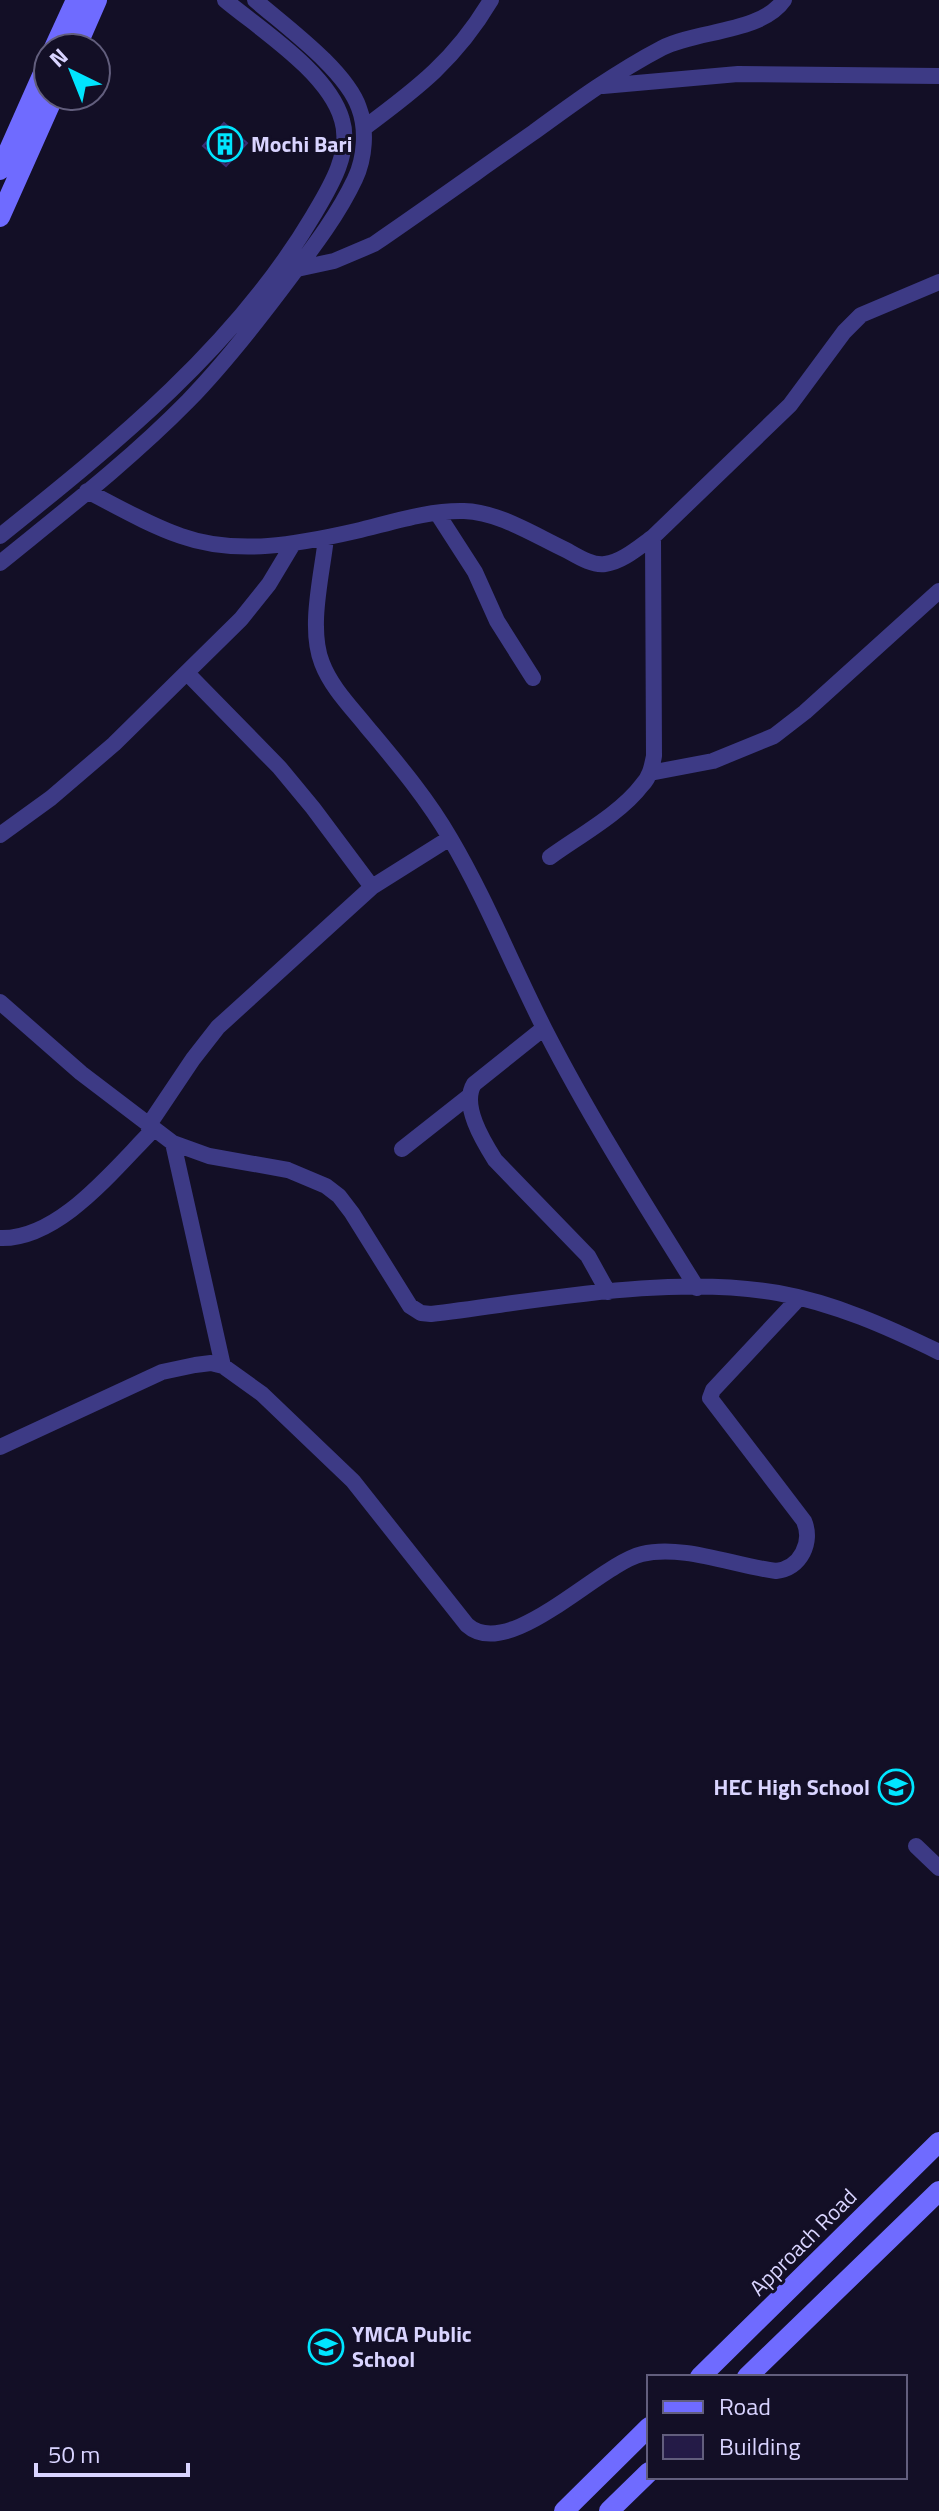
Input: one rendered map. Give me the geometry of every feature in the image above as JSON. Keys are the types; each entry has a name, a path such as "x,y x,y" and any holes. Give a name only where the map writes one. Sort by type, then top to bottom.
{"street":[{"path":"61,32 76,0"},
{"path":"83,32 97,0"},
{"path":"0,536 83,469 208,353 263,288 330,188 345,137 336,103 303,65 225,0"},
{"path":"0,563 87,491 188,400 258,321 318,241 356,176 363,150 364,128 359,106 348,87 322,58 255,0"},
{"path":"364,128 418,89 452,56 491,0"},
{"path":"297,269 334,261 374,244 598,86 667,46 755,21 776,10 784,0"},
{"path":"598,86 738,74 939,76"},
{"path":"0,170 32,98"},
{"path":"0,217 47,112"},
{"path":"87,491 183,537 232,546 293,544 437,513 468,511 489,516 598,564 608,564 653,537 782,413 861,315 939,282"},
{"path":"437,513 475,572 497,621 533,678"},
{"path":"550,857 620,806 650,773 654,756 653,537"},
{"path":"326,538 315,631 322,665 344,698 424,796 450,838 476,884 544,1028 612,1153 697,1288"},
{"path":"0,835 81,773 187,673 256,602 293,544"},
{"path":"650,773 713,761 774,736 805,712 939,591"},
{"path":"187,673 279,767 372,887"},
{"path":"0,1238 16,1238 37,1232 56,1222 151,1128 193,1059 218,1027 372,887 450,838"},
{"path":"0,1002 81,1073 173,1143 209,1156 288,1170 326,1186 339,1196 369,1237 403,1298 415,1311 431,1314 608,1292 730,1287 799,1298 836,1308 903,1334 939,1352"},
{"path":"402,1149 468,1097 474,1084 544,1028"},
{"path":"468,1097 479,1130 495,1160 588,1256 608,1292"},
{"path":"173,1143 223,1366"},
{"path":"0,1447 162,1372 211,1363 223,1366 262,1394 353,1481 467,1625 477,1632 496,1633 538,1618 611,1569 641,1554 673,1552 776,1571 784,1570 797,1561 807,1543 804,1521 710,1398 713,1390 799,1298"},
{"path":"916,1846 939,1868"},
{"name":"Approach Road","path":"702,2375 939,2142"},
{"path":"749,2375 939,2191"},
{"path":"564,2511 647,2429"},
{"path":"609,2511 647,2474"}],"building":[{"name":"Mochi Bari","path":"224,123 247,143 226,166 203,146"}],"place":[{"name":"Mochi Bari","path":"225,144"},
{"name":"HEC High School","path":"896,1787"},
{"name":"YMCA Public School","path":"326,2347"}]}
